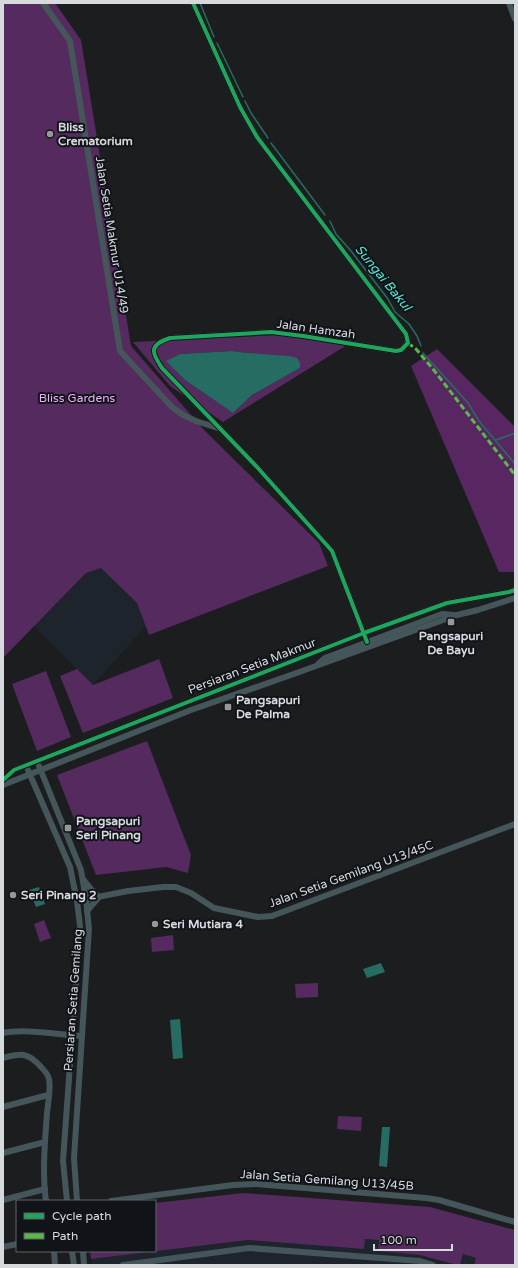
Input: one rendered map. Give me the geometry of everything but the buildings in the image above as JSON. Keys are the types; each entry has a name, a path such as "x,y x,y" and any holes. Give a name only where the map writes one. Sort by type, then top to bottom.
{"street":[{"name":"Jalan Setia Makmur U14/49","path":"43,3 70,41 120,351 172,407 183,415 196,421 220,428"},
{"name":"Jalan Hamzah","path":"193,3 240,107 257,137 406,334 408,343 401,350 396,351 271,332 182,336 170,338 159,341 154,347 154,353 162,368 257,467 332,551 367,642"},
{"path":"509,3 513,9 515,19"},
{"name":"Persiaran Setia Makmur","path":"3,780 14,770 26,765 364,633 448,603 515,590"},
{"name":"Persiaran Setia Makmur","path":"3,785 191,710 315,667 457,615 515,598"},
{"path":"315,667 325,658 442,614 457,615"},
{"name":"Persiaran Setia Gemilang","path":"36,761 76,858 86,899 89,929 74,1158 77,1200"},
{"name":"Persiaran Setia Gemilang","path":"26,765 70,867 77,901 80,926 63,1161 67,1200"},
{"name":"Jalan Setia Gemilang U13/45C","path":"77,901 163,887 176,887 190,893 214,908 258,917 272,916 515,824"},
{"path":"82,878 99,897 87,911"},
{"path":"3,1033 10,1031 24,1031 82,1036"},
{"path":"3,1058 25,1054 32,1058 47,1075 49,1081 45,1142 46,1200"},
{"path":"3,1107 48,1095"},
{"path":"3,1153 45,1142"},
{"name":"Jalan Setia Gemilang U13/45B","path":"118,1200 233,1184 256,1184 426,1198 439,1200 515,1222"},
{"path":"3,1200 45,1189"},
{"path":"3,1248 16,1244"},
{"path":"123,1265 249,1248 420,1261 434,1265"},
{"path":"54,1252 55,1265"},
{"path":"72,1252 74,1265"},
{"path":"82,1252 84,1265"},
{"path":"370,1265 371,1258"}],"shaded area":[{"path":"437,349 515,427 515,572 499,572 411,366"},
{"path":"232,351 297,358 300,363 300,368 252,395 233,413 185,380 166,361 180,354"},
{"path":"101,568 137,603 146,626 93,685 34,626 86,573"},
{"path":"39,887 45,904 36,907 29,890"},
{"path":"381,963 385,972 367,978 363,969"},
{"path":"180,1019 183,1058 173,1059 170,1020"},
{"path":"382,1127 390,1127 387,1167 379,1166"},
{"path":"365,1239 379,1240 378,1251 420,1255 457,1265 92,1265 91,1259 248,1240 364,1249"},
{"path":"463,1254 476,1258 474,1265 460,1265"}],"green space":[{"name":"Bliss Gardens","path":"3,3 55,3 81,40 131,346 204,430 319,543 328,566 149,635 137,603 101,568 86,573 3,658"},
{"path":"282,335 347,345 223,422 170,386 133,342","holes":["232,351 248,353 300,368 252,395 233,413 185,380 167,361 180,354"]},
{"path":"159,659 173,698 83,733 60,676 77,669 93,685"},
{"path":"46,671 71,737 37,751 12,684"},
{"path":"147,741 191,855 188,873 166,867 96,875 57,775"},
{"path":"44,920 51,938 40,942 34,924"},
{"path":"173,935 174,950 152,952 151,938"},
{"path":"318,983 318,997 296,998 295,984"},
{"path":"338,1116 362,1117 361,1131 337,1129"},
{"path":"243,1193 430,1207 515,1230 515,1265 474,1265 476,1258 463,1254 460,1265 457,1265 420,1255 378,1251 379,1240 365,1239 364,1249 248,1240 156,1251 156,1203"},
{"path":"90,1252 149,1252 91,1259"}],"waterway":[{"name":"Sungai Bakul","path":"200,3 214,37"},
{"name":"Sungai Bakul","path":"217,43 243,97"},
{"name":"Sungai Bakul","path":"245,101 251,113 268,138"},
{"name":"Sungai Bakul","path":"271,143 325,215"},
{"name":"Sungai Bakul","path":"330,221 336,234 388,299 395,312 409,324 417,336 421,346"},
{"name":"Sungai Bakul","path":"423,353 468,403 479,421 515,464"},
{"path":"496,440 515,433"}],"marked path":[{"path":"408,343 416,349 433,369 515,475"}],"cycle path":[{"path":"193,3 240,107 257,137 406,334 408,343 401,350 396,351 271,332 170,338 158,343 155,346 154,353 162,368 257,467 332,551 367,642"},
{"path":"3,780 14,770 364,633 447,603 515,590"}],"place":[{"name":"Bliss Crematorium","path":"50,134"},
{"name":"Pangsapuri De Bayu","path":"451,622"},
{"name":"Pangsapuri De Palma","path":"228,707"},
{"name":"Pangsapuri Seri Pinang","path":"68,828"},
{"name":"Seri Pinang 2","path":"13,895"},
{"name":"Seri Mutiara 4","path":"155,924"}]}
